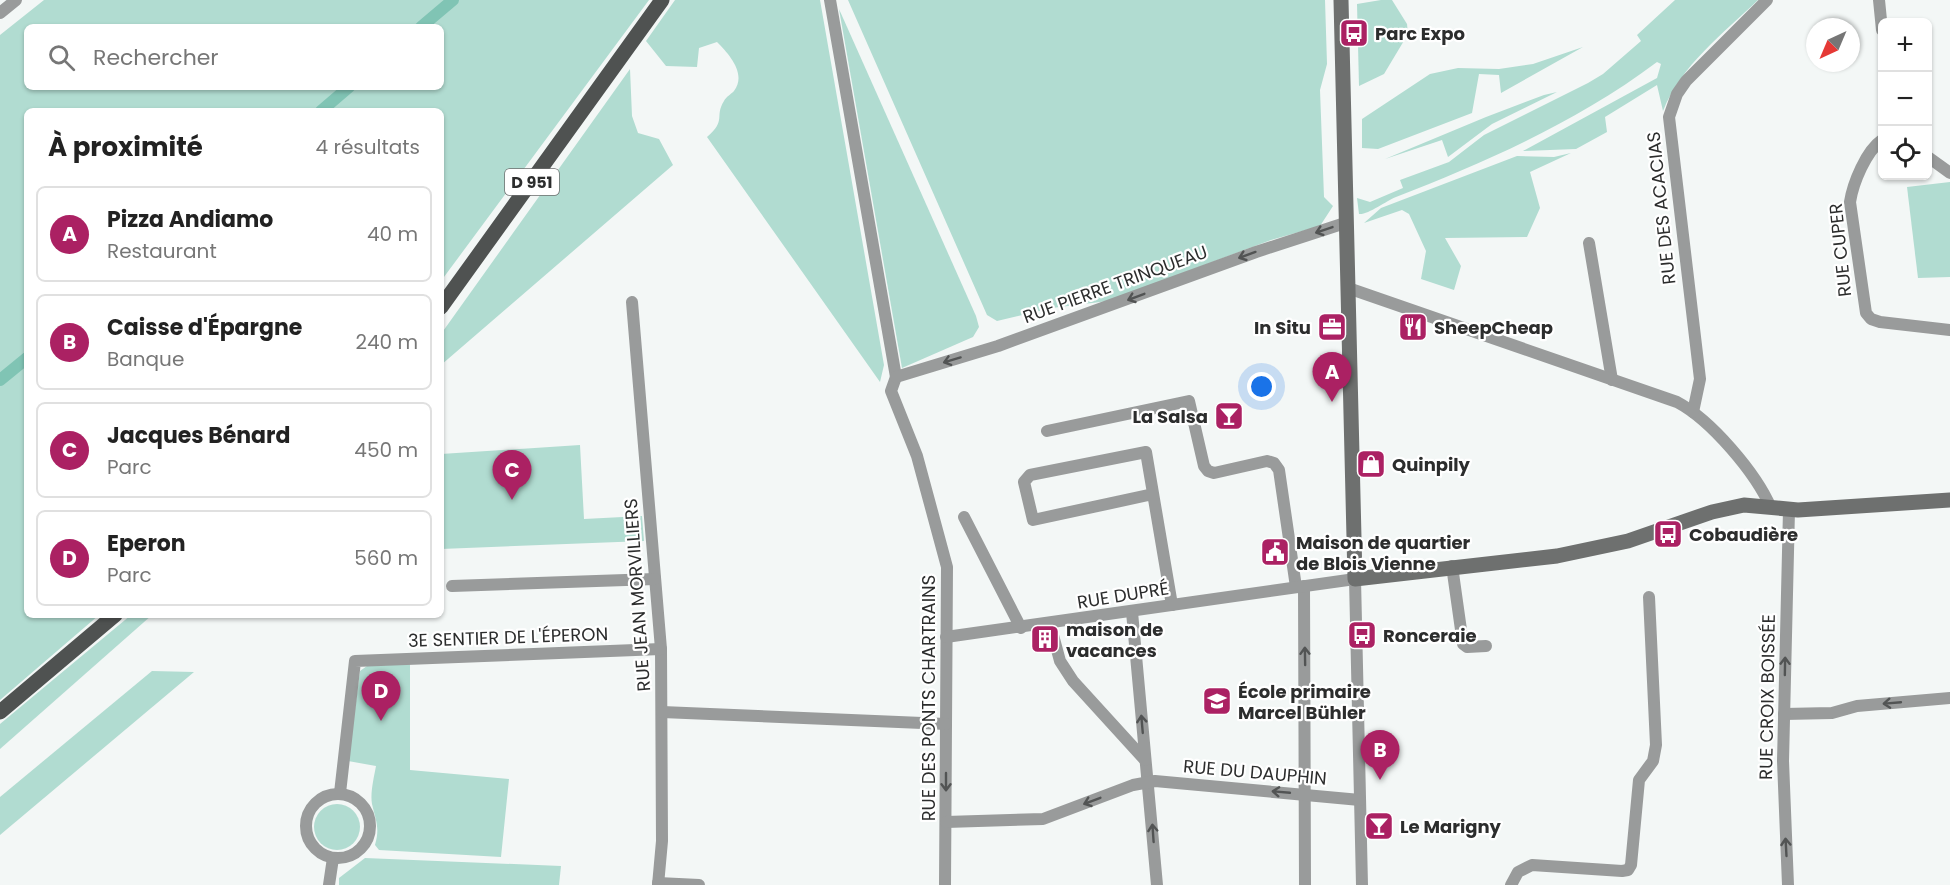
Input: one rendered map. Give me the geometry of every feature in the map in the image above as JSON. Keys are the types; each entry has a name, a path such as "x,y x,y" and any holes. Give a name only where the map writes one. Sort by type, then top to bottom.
{"main road":[{"name":"D 951","path":"444,303 662,0"},
{"path":"0,712 111,618"}],"street":[{"path":"0,13 16,0"},
{"name":"RUE DES PONTS CHARTRAINS","path":"830,0 896,377 891,391 917,456 947,567 945,885"},
{"path":"1341,0 1360,800 1366,884"},
{"name":"RUE DES ACACIAS","path":"1693,412 1700,379 1669,117 1677,94 1686,81 1767,0"},
{"path":"1878,0 1880,18"},
{"name":"RUE CUPER","path":"1878,144 1872,150 1854,186 1850,202 1866,313 1871,320 1880,322 1950,330"},
{"path":"1932,161 1950,172"},
{"name":"RUE PIERRE TRINQUEAU","path":"896,377 1008,342 1256,252 1346,223"},
{"path":"1588,243 1612,380"},
{"path":"1348,288 1670,399 1693,412 1754,476 1771,508"},
{"name":"RUE JEAN MORVILLIERS","path":"632,302 662,649 662,841 658,884"},
{"path":"1047,431 1189,401 1204,466 1208,471 1214,473 1267,461 1274,463 1280,470 1300,586 1305,885"},
{"path":"1154,494 1033,520 1024,482 1030,475 1146,452 1154,494 1172,605"},
{"path":"1355,579 1452,566 1557,556 1628,541 1729,507 1744,505 1789,510 1950,500"},
{"name":"RUE CROIX BOISSÉE","path":"1788,885 1784,714 1789,510"},
{"path":"964,517 1021,628"},
{"path":"1452,566 1463,644 1467,647 1486,646"},
{"path":"452,586 655,579"},
{"name":"RUE DUPRÉ","path":"946,637 1355,579"},
{"path":"1511,885 1518,872 1532,865 1628,870 1632,862 1639,780 1653,761 1656,745 1649,597"},
{"path":"1132,612 1157,885"},
{"path":"1050,624 1060,661 1073,681 1145,760"},
{"name":"3E SENTIER DE L'ÉPERON","path":"340,793 355,661 662,649"},
{"path":"1784,714 1832,713 1857,706 1950,698"},
{"path":"662,711 946,724"},
{"path":"946,822 1043,819 1147,782"},
{"name":"RUE DU DAUPHIN","path":"1147,782 1360,800"},
{"path":"340,793 350,796 366,810 370,830 360,849 352,855 333,858 314,847 305,827 311,807 329,794 340,793"},
{"path":"329,885 333,858"},
{"path":"658,884 699,885"}],"green space":[{"path":"44,0 649,0 444,277 444,108 24,108 24,618 96,618 0,700 0,35"},
{"path":"675,0 820,0 884,365 880,382 707,137 717,126 721,106 734,91 739,78 735,65 727,52 717,42 699,48 697,67 666,66 646,41"},
{"path":"848,0 1325,0 1327,64 1320,90 1324,197 1333,206 1320,226 1271,240 1108,301 1052,308 997,321 987,315"},
{"path":"1392,0 1407,24 1408,34 1384,74 1359,86 1357,4"},
{"path":"1675,0 1758,0 1692,64 1671,94 1663,111 1657,85 1605,117 1607,132 1576,149 1523,151 1657,78 1661,64 1657,62 1627,84 1564,122 1498,154 1359,214 1357,198 1370,202 1403,188 1400,180 1449,162 1484,135 1603,74 1641,41 1637,35"},
{"path":"839,9 979,327 973,337 902,368"},
{"path":"1583,47 1501,93 1499,75 1479,74 1472,113 1378,149 1362,148 1362,119 1430,74 1458,68 1499,69 1533,64"},
{"path":"630,69 632,116 638,133 659,139 673,165 444,362 444,330"},
{"path":"1557,92 1492,124 1448,157 1442,140 1385,159 1486,117"},
{"path":"1571,153 1530,172 1540,208 1527,237 1445,238 1461,266 1454,290 1421,279 1426,251 1409,214 1402,210 1364,223 1381,208 1517,156 1554,157"},
{"path":"1950,182 1950,277 1918,278 1907,187"},
{"path":"580,445 584,519 642,516 644,541 444,549 444,454"},
{"path":"127,618 149,618 0,749 0,724"},
{"path":"410,664 410,770 509,779 501,857 379,850 375,845 377,829 372,804 372,785 376,766 348,761 360,671 367,666"},
{"path":"152,671 194,672 0,835 0,797"},
{"path":"337,804 353,811 360,827 353,843 337,850 321,843 314,827 321,811"},
{"path":"365,858 561,866 559,885 339,885 339,878"}],"waterway":[{"path":"425,24 453,0"},
{"path":"324,108 346,90"},
{"path":"0,380 24,360"}],"place":[{"name":"Parc Expo","path":"1354,33"},
{"name":"In Situ","path":"1332,327"},
{"name":"SheepCheap","path":"1413,327"},
{"name":"Pizza Andiamo","path":"1332,402"},
{"name":"La Salsa","path":"1229,416"},
{"name":"Quinpily","path":"1371,464"},
{"name":"Jacques Bénard","path":"512,500"},
{"name":"Cobaudière","path":"1668,534"},
{"name":"Maison de quartier de Blois Vienne","path":"1275,552"},
{"name":"Ronceraie","path":"1362,635"},
{"name":"maison de vacances","path":"1045,639"},
{"name":"École primaire Marcel Bühler","path":"1217,701"},
{"name":"Eperon","path":"381,721"},
{"name":"Caisse d'Épargne","path":"1380,780"},
{"name":"Le Marigny","path":"1379,826"}]}
